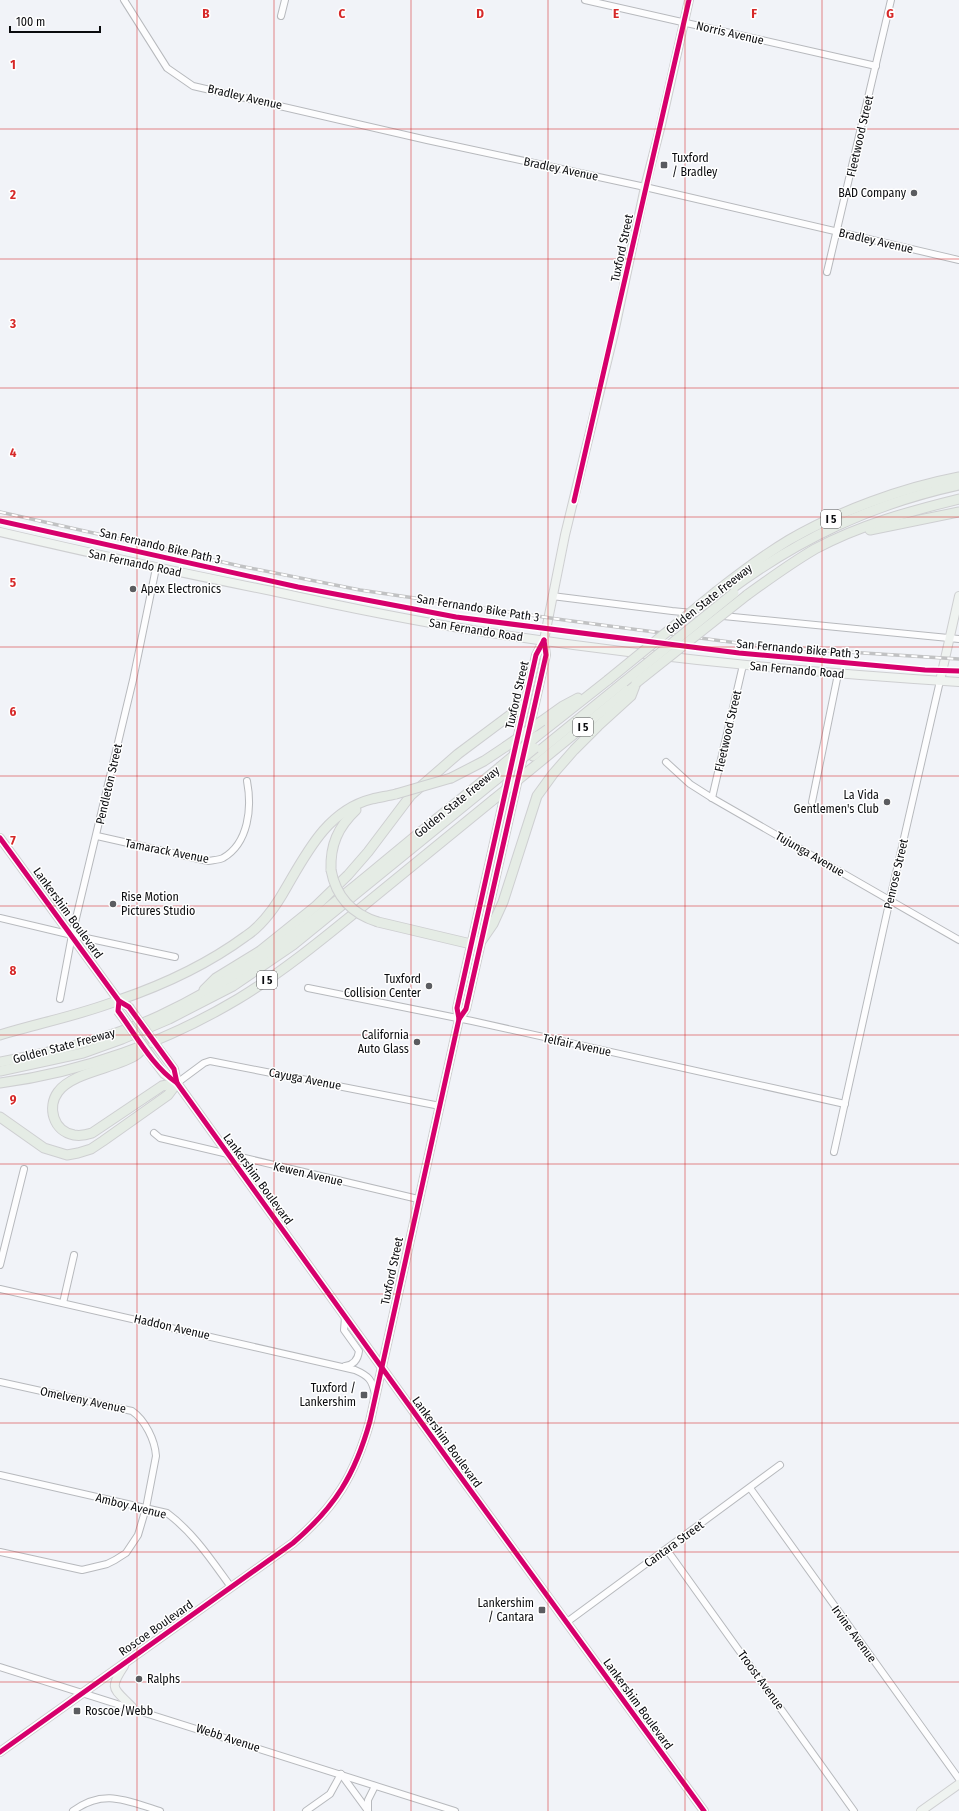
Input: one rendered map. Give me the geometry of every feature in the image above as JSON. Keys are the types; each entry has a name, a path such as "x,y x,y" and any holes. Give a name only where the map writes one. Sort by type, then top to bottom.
{"highway":[{"name":"Golden State Freeway","path":"0,1062 39,1055 80,1045 114,1034 194,999 231,978 272,951 321,913 537,736 717,591 766,554 819,525 861,506 893,494 959,477"},
{"path":"0,1075 47,1066 95,1054 164,1026 223,997 282,960 496,783 730,593 787,551 865,512 908,498 959,485"},
{"path":"730,593 766,569 815,540 873,514 921,498 959,489"},
{"name":"Golden State Freeway","path":"0,1084 41,1077 112,1057 148,1043 217,1011 262,984 298,959 636,683 747,595 795,561 817,548 893,517 959,499"},
{"path":"856,532 959,512"},
{"path":"597,688 563,706 484,761 451,778 364,805 348,817 341,827 333,846 331,870 336,888 346,904 360,915 378,922 471,944 482,940 493,924 503,902 537,796 552,774 574,750 631,696 636,683"},
{"path":"194,999 216,978 260,951 316,906 348,876 366,856 416,791 458,754 525,704"},
{"path":"0,1071 83,1053 122,1039 169,1019 233,986 293,945 496,783"},
{"path":"0,1035 118,1001 190,970 247,936 270,914 311,845 323,830 337,818 361,803 396,794"},
{"path":"148,1043 136,1055 80,1077 64,1085 58,1092 52,1108 53,1118 58,1125 65,1132 73,1135 82,1136 92,1133 162,1086 177,1083"},
{"path":"0,1117 44,1148 68,1155 78,1154 91,1149 168,1095 177,1083"}],"main road":[{"name":"Tuxford Street","path":"322,1517 343,1488 360,1455 370,1421 459,1019 457,1008 487,872 536,655 544,640 552,596 617,319 645,187 656,147 689,0"},
{"name":"San Fernando Road","path":"0,532 156,568 440,624 544,640 743,665 838,674 959,682"},
{"name":"Penrose Street","path":"940,681 959,596"},
{"name":"Tuxford Street","path":"459,1019 466,1009 492,896 546,655 544,640"},
{"name":"Lankershim Boulevard","path":"0,838 118,1001 129,1007 174,1069 177,1083"},
{"path":"487,872 492,877 490,890 492,896"},
{"name":"Lankershim Boulevard","path":"118,1001 118,1011 164,1074 177,1083 704,1811"},
{"name":"Roscoe Boulevard","path":"0,1752 293,1544 322,1517"},
{"path":"128,1661 114,1684 116,1692 132,1707"},
{"path":"921,1811 959,1784"}],"street":[{"name":"Bradley Avenue","path":"124,0 167,68 193,86 427,140 645,187 959,260"},
{"path":"282,16 285,0"},
{"name":"Norris Avenue","path":"585,0 876,66"},
{"name":"Fleetwood Street","path":"827,272 838,232 891,0"},
{"name":"Pendleton Street","path":"60,999 72,936 133,680 156,568"},
{"path":"552,596 672,611 959,639"},
{"name":"Fleetwood Street","path":"712,798 743,665"},
{"path":"812,802 838,674"},
{"name":"Penrose Street","path":"834,1152 940,681"},
{"name":"Tujunga Avenue","path":"666,762 686,781 712,798 959,940"},
{"name":"Tamarack Avenue","path":"97,836 208,861 222,858 235,850 242,839 248,816 250,798 247,781"},
{"path":"0,918 72,936 176,957"},
{"name":"Telfair Avenue","path":"308,988 459,1019 845,1104"},
{"name":"Cayuga Avenue","path":"177,1083 210,1060 440,1106"},
{"name":"Kewen Avenue","path":"154,1133 160,1138 229,1156 418,1199"},
{"path":"0,1265 24,1169"},
{"path":"63,1303 74,1255"},
{"name":"Haddon Avenue","path":"0,1289 343,1366 368,1377 372,1381 376,1395"},
{"path":"343,1366 353,1364 359,1351 344,1330 345,1317"},
{"name":"Omelveny Avenue","path":"0,1382 132,1411 139,1416 146,1425 156,1450 146,1508 138,1535 126,1553 107,1564 82,1570 0,1552"},
{"name":"Cantara Street","path":"566,1622 667,1550 780,1465"},
{"name":"Amboy Avenue","path":"0,1474 167,1513 181,1523 231,1587"},
{"name":"Irvine Avenue","path":"750,1488 959,1779"},
{"name":"Troost Avenue","path":"667,1550 854,1811"},
{"name":"Webb Avenue","path":"0,1667 132,1707 455,1811"},
{"path":"306,1811 330,1794 341,1774 368,1811"},
{"path":"368,1811 368,1800 375,1786"},
{"path":"73,1811 82,1804 98,1798 115,1798 145,1809 160,1811"}],"railway":[{"path":"0,512 240,566 360,590 564,620 768,647 959,659"}],"cycle path":[{"path":"574,501 689,0"},
{"name":"San Fernando Bike Path 3","path":"0,521 298,587 456,617 739,653 925,670 959,671"},
{"path":"459,1019 457,1008 536,655 544,640"},
{"path":"0,1752 293,1543 308,1530 332,1503 342,1489 358,1458 370,1421 459,1019 466,1009 546,655 544,640"},
{"path":"0,838 119,1001 129,1007 174,1069 177,1083"},
{"path":"119,1001 118,1011 145,1050 160,1068 177,1083 452,1465 704,1811"}],"place":[{"name":"Tuxford / Bradley","path":"664,165"},
{"name":"BAD Company","path":"914,193"},
{"name":"Apex Electronics","path":"133,589"},
{"name":"La Vida Gentlemen's Club","path":"887,802"},
{"name":"Rise Motion Pictures Studio","path":"113,904"},
{"name":"Tuxford Collision Center","path":"429,986"},
{"name":"California Auto Glass","path":"417,1042"},
{"name":"Tuxford / Lankershim","path":"364,1395"},
{"name":"Lankershim / Cantara","path":"542,1610"},
{"name":"Ralphs","path":"139,1679"},
{"name":"Roscoe/Webb","path":"77,1711"}]}
